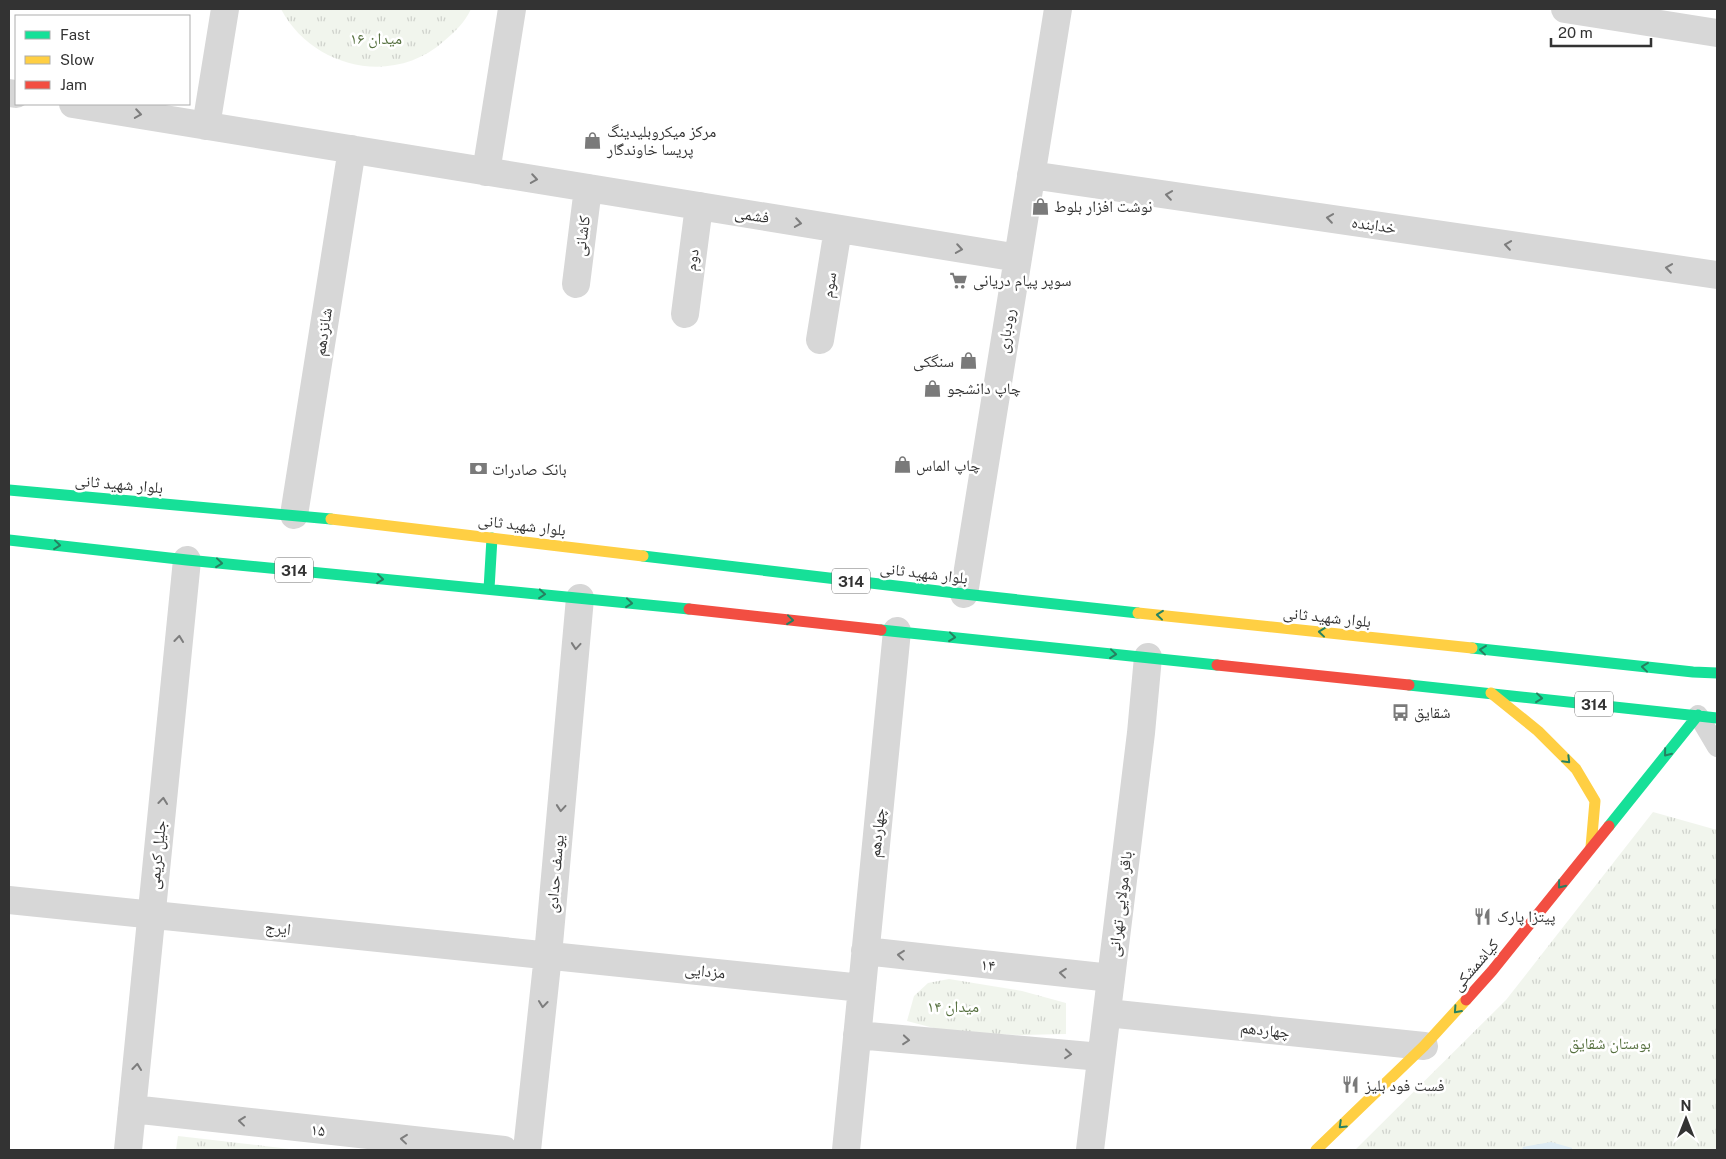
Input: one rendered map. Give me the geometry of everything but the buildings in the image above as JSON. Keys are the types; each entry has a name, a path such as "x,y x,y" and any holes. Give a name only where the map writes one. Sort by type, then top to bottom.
{"main road":[{"name":"بلوار شهید ثانی","path":"9,490 294,515 964,594 1693,672 1717,673"},
{"path":"489,589 492,538"},
{"name":"314","path":"9,540 187,560 580,598 1708,716"},
{"path":"1693,672 1709,662"},
{"path":"1491,693 1538,731 1576,769 1594,801 1591,847"},
{"name":"کیاشمشکی","path":"1316,1150 1424,1046 1492,971 1591,847 1708,716"}],"street":[{"path":"206,126 225,9"},
{"path":"79,105 486,172 512,9"},
{"name":"رودباری","path":"964,594 1058,9"},
{"path":"1565,9 1717,33"},
{"name":"شانزدهم","path":"294,515 352,150"},
{"name":"فشمی","path":"486,172 1018,258"},
{"name":"خدابنده","path":"1031,174 1717,275"},
{"name":"کاشانی","path":"576,284 588,188"},
{"name":"دوم","path":"685,314 699,206"},
{"name":"سوم","path":"820,340 838,229"},
{"name":"جلیل کریمی","path":"128,1150 187,560"},
{"name":"یوسف حدادی","path":"527,1150 548,955 580,598"},
{"name":"چهاردهم","path":"846,1150 898,631"},
{"name":"باقر مولایی تهرانی","path":"1090,1150 1141,733 1148,657"},
{"name":"ایرج","path":"9,900 548,955"},
{"name":"۱۴","path":"865,951 1111,978"},
{"name":"مزدایی","path":"548,955 862,988"},
{"name":"چهاردهم","path":"1106,1013 1424,1046"},
{"path":"857,1035 1101,1057"},
{"name":"۱۵","path":"132,1109 504,1150"}],"lane":[{"path":"1708,716 1717,747"}],"green space":[{"name":"میدان ۱۶","path":"281,9 471,9 456,30 424,55 401,64 378,67 355,64 333,57 312,45 295,29"},
{"name":"بوستان شقایق","path":"1653,812 1717,830 1717,1150 1355,1150 1506,1000"},
{"name":"میدان ۱۴","path":"949,979 1022,991 1066,1003 1066,1034 1021,1035 949,1032 907,1021 914,996 928,983"},
{"path":"178,1136 298,1150 176,1150"}],"water":[{"path":"1551,1142 1572,1148 1572,1150 1522,1150 1523,1147"}],"traffic: fast":[{"path":"9,490 331,519"},
{"path":"489,589 492,538"},
{"path":"9,540 187,560 689,609"},
{"path":"643,556 1138,613"},
{"path":"881,630 1217,665"},
{"path":"1472,648 1717,673"},
{"path":"1409,685 1717,718"},
{"path":"1609,826 1698,715"}],"traffic: slow":[{"path":"331,519 643,556"},
{"path":"1138,613 1472,648"},
{"path":"1491,693 1538,731 1576,769 1595,801 1591,847"},
{"path":"1316,1150 1424,1046 1466,1000"}],"traffic: jam":[{"path":"689,609 881,630"},
{"path":"1217,665 1409,685"},
{"path":"1466,1000 1492,971 1609,826"}],"place":[{"name":"مرکز میکروبلیدینگ پریسا خاوندگار","path":"593,140"},
{"name":"نوشت افزار بلوط","path":"1040,206"},
{"name":"سوپر پیام دریانی","path":"959,280"},
{"name":"سنگکی","path":"968,361"},
{"name":"چاپ دانشجو","path":"933,388"},
{"name":"چاپ‌ الماس","path":"902,465"},
{"name":"بانک صادرات","path":"478,469"},
{"name":"شقایق","path":"1400,712"},
{"name":"پیتزا پارک","path":"1483,916"},
{"name":"فست فود بلیز","path":"1351,1085"}]}
